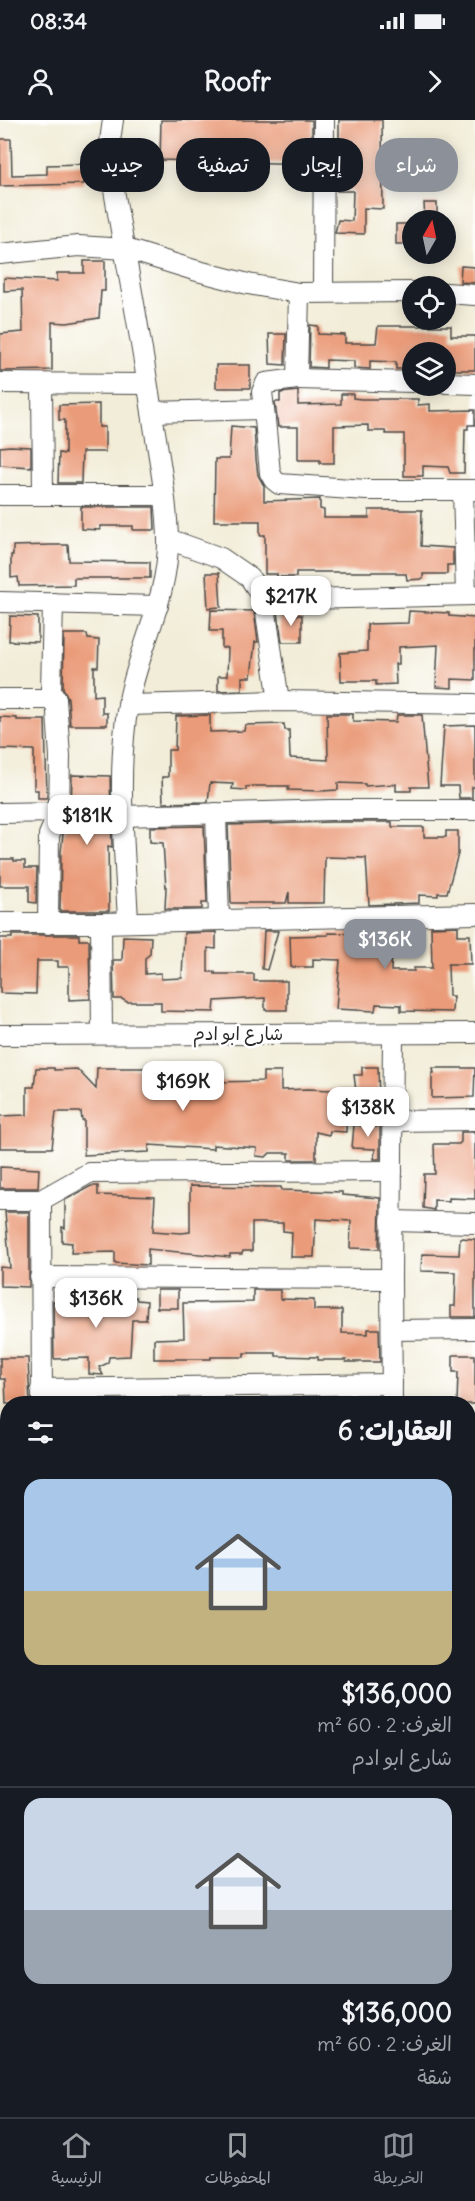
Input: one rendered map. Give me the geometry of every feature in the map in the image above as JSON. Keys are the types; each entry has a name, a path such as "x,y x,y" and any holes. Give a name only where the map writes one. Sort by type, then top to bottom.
{"street":[{"path":"114,120 110,141 111,172 126,249 152,412 168,539 167,568 158,606 137,666 128,705 123,768 128,922"},
{"path":"323,291 324,120"},
{"path":"0,254 78,246 126,249 226,278 299,293 402,292"},
{"path":"297,379 299,293"},
{"path":"456,294 475,295"},
{"path":"264,600 471,595 469,490 366,490 279,484 273,480 270,473 262,392 266,383 297,379 402,382"},
{"path":"0,383 147,384"},
{"path":"456,383 475,384"},
{"path":"42,384 43,495"},
{"path":"152,412 264,409"},
{"path":"0,495 164,495"},
{"path":"168,539 221,558 250,578 264,600 279,701"},
{"path":"0,602 158,606"},
{"path":"48,924 49,835 59,812 60,756 56,699 51,690 53,603"},
{"path":"0,699 56,699"},
{"path":"128,705 279,701 475,704"},
{"path":"123,816 331,810 475,810"},
{"path":"0,813 59,812"},
{"path":"216,813 219,920"},
{"path":"0,923 101,923 475,914"},
{"path":"101,923 102,1034"},
{"name":"شارع ابو ادم","path":"0,1035 475,1033"},
{"path":"392,1396 393,1034"},
{"path":"391,1121 475,1120"},
{"path":"0,1200 41,1200 88,1173 392,1171"},
{"path":"41,1200 41,1396 392,1384"},
{"path":"391,1221 475,1223"},
{"path":"40,1277 391,1279"},
{"path":"392,1330 475,1329"}],"building":[{"path":"161,120 312,120 312,138 282,138 282,163 270,163 270,138 176,138 176,160 164,160 164,138 161,138"},
{"path":"339,120 382,120 382,138 375,138 375,192 383,192 383,209 364,208 364,234 335,233 338,220 352,221 353,192 363,192 363,138 339,138"},
{"path":"0,139 11,139 12,175 47,174 47,165 80,164 80,184 0,186"},
{"path":"424,203 437,203 437,210 424,210"},
{"path":"396,224 402,224 402,244 396,244"},
{"path":"84,261 105,261 105,291 101,291 99,318 67,323 52,322 52,370 0,371 0,334 23,332 22,290 4,291 4,278 57,281 57,273 84,273"},
{"path":"461,266 475,267 475,283 460,282"},
{"path":"310,325 318,326 318,334 345,335 345,343 376,343 378,326 402,326 402,330 451,330 451,336 475,336 475,370 456,370 456,342 402,342 402,369 396,369 396,362 370,361 370,369 354,368 354,361 326,360 326,368 309,367"},
{"path":"269,334 286,334 285,365 270,364"},
{"path":"216,365 250,365 250,388 216,388"},
{"path":"298,391 298,405 341,404 341,394 353,394 353,398 361,399 418,399 418,405 430,404 430,411 475,410 475,425 468,425 468,429 465,429 464,473 450,473 448,467 423,466 423,476 404,476 404,434 368,431 368,425 334,426 334,463 320,463 320,460 298,460 298,427 278,427 275,402 280,402 280,393"},
{"path":"99,404 99,427 105,427 105,452 82,452 81,483 58,483 59,453 65,454 65,420 59,420 59,405"},
{"path":"231,426 254,428 258,475 264,486 264,501 320,499 320,509 324,510 324,518 369,518 369,510 422,510 421,546 453,548 453,565 447,565 447,574 423,574 423,579 407,580 406,574 396,574 396,572 296,572 296,577 277,577 277,574 265,574 265,535 260,535 260,521 214,521 215,459 229,459"},
{"path":"0,447 31,447 31,467 0,465"},
{"path":"81,507 154,507 155,530 133,530 133,526 100,526 100,530 81,529"},
{"path":"68,545 69,561 150,562 150,578 74,578 74,585 19,586 18,577 11,578 13,546"},
{"path":"206,573 219,573 221,607 208,608"},
{"path":"211,610 254,611 258,642 255,642 251,677 242,677 242,690 218,691 218,676 227,676 228,648 222,648 222,631 210,631"},
{"path":"292,611 292,615 302,615 302,642 282,642 278,612"},
{"path":"409,611 449,613 449,616 475,618 475,680 452,679 452,688 436,687 438,645 399,647 399,664 395,664 396,684 376,685 376,681 341,681 340,653 367,651 367,624 408,623"},
{"path":"10,616 38,617 38,642 9,641"},
{"path":"64,634 87,634 88,639 99,640 98,667 94,667 94,696 102,695 102,713 107,713 107,725 70,725 68,698 63,688"},
{"path":"327,714 353,714 353,721 396,722 397,715 422,715 428,787 411,787 411,791 396,791 396,784 365,786 365,784 338,783 338,790 288,790 289,786 255,786 246,787 246,790 232,789 233,784 210,783 208,802 163,803 162,777 168,777 168,750 175,750 176,716 210,715 210,732 244,731 245,725 284,724 285,730 289,730 290,758 328,760"},
{"path":"0,717 17,718 17,720 45,720 47,798 38,798 38,790 34,790 34,750 0,749"},
{"path":"475,725 475,787 472,787 472,798 459,798 458,786 440,786 444,726"},
{"path":"72,775 110,776 112,847 108,846 109,911 60,911 61,852 63,834 71,813"},
{"path":"392,822 392,827 424,827 424,837 446,837 446,831 458,831 458,854 447,893 438,893 438,896 419,895 419,903 369,905 366,858 325,857 324,903 289,903 289,892 286,903 231,903 228,825"},
{"path":"204,826 207,903 202,903 202,909 165,909 163,843 150,842 150,827"},
{"path":"0,859 25,861 25,868 37,868 36,903 29,902 29,886 0,886"},
{"path":"458,926 458,935 470,935 471,964 448,964 449,996 453,996 452,1012 401,1011 401,1005 376,1004 375,1011 336,1009 340,960 313,959 313,967 291,967 290,936 328,935 328,933 384,934 384,942 392,942 391,971 432,968 431,927"},
{"path":"264,931 278,931 267,970 262,969"},
{"path":"216,932 216,949 208,948 208,972 254,974 254,981 287,981 287,1010 265,1010 265,998 215,1001 214,1012 161,1011 161,1002 127,1002 114,999 113,960 122,960 123,936 151,937 150,954 145,958 145,974 161,973 161,979 182,978 184,933"},
{"path":"12,935 79,935 79,940 89,940 90,999 69,1000 69,967 58,967 58,961 37,961 36,994 0,993 0,938 12,938"},
{"path":"362,1067 378,1067 379,1101 347,1101 346,1132 330,1131 329,1135 316,1132 316,1160 289,1160 289,1153 270,1153 266,1157 256,1156 257,1148 213,1145 213,1149 149,1145 149,1152 84,1155 84,1120 82,1120 81,1112 56,1112 52,1148 0,1148 0,1116 27,1115 27,1087 34,1087 36,1068 77,1069 96,1089 97,1068 154,1068 173,1086 173,1072 213,1071 213,1082 263,1081 263,1072 281,1072 281,1090 356,1091 354,1075 362,1075"},
{"path":"433,1068 475,1068 474,1097 432,1098"},
{"path":"376,1118 380,1118 380,1159 374,1159 375,1149 352,1148 354,1125 376,1127"},
{"path":"461,1132 475,1132 475,1199 434,1200 434,1210 423,1208 424,1174 435,1174 434,1144 459,1144"},
{"path":"0,1167 39,1169 38,1188 0,1188"},
{"path":"91,1186 98,1186 98,1195 155,1197 153,1231 181,1233 190,1232 190,1186 281,1187 282,1190 342,1192 342,1195 380,1198 379,1249 350,1248 351,1221 316,1219 314,1257 291,1257 292,1232 283,1231 283,1223 252,1223 252,1251 243,1251 242,1254 230,1254 230,1257 148,1249 148,1265 115,1263 115,1252 71,1253 72,1243 62,1242 62,1227 65,1228 65,1200"},
{"path":"5,1212 29,1212 29,1287 0,1286 0,1267 10,1268"},
{"path":"460,1238 475,1239 475,1317 451,1317 451,1306 455,1306 456,1272 421,1271 422,1254 459,1255"},
{"path":"103,1289 114,1289 115,1298 136,1297 137,1300 147,1301 146,1320 132,1320 130,1356 109,1357 108,1363 99,1367 103,1375 89,1374 89,1358 54,1359 53,1301 96,1302 96,1298 104,1297"},
{"path":"157,1290 178,1290 178,1308 157,1308"},
{"path":"253,1290 280,1290 280,1299 314,1300 314,1310 342,1310 342,1333 368,1334 368,1329 379,1329 380,1362 318,1360 318,1357 276,1356 276,1353 244,1353 244,1357 211,1357 211,1359 154,1359 154,1339 184,1338 183,1303 253,1302"},
{"path":"453,1355 475,1355 475,1396 457,1396 458,1372 453,1372"},
{"path":"0,1358 28,1358 30,1396 6,1396 5,1379 0,1379"}]}
